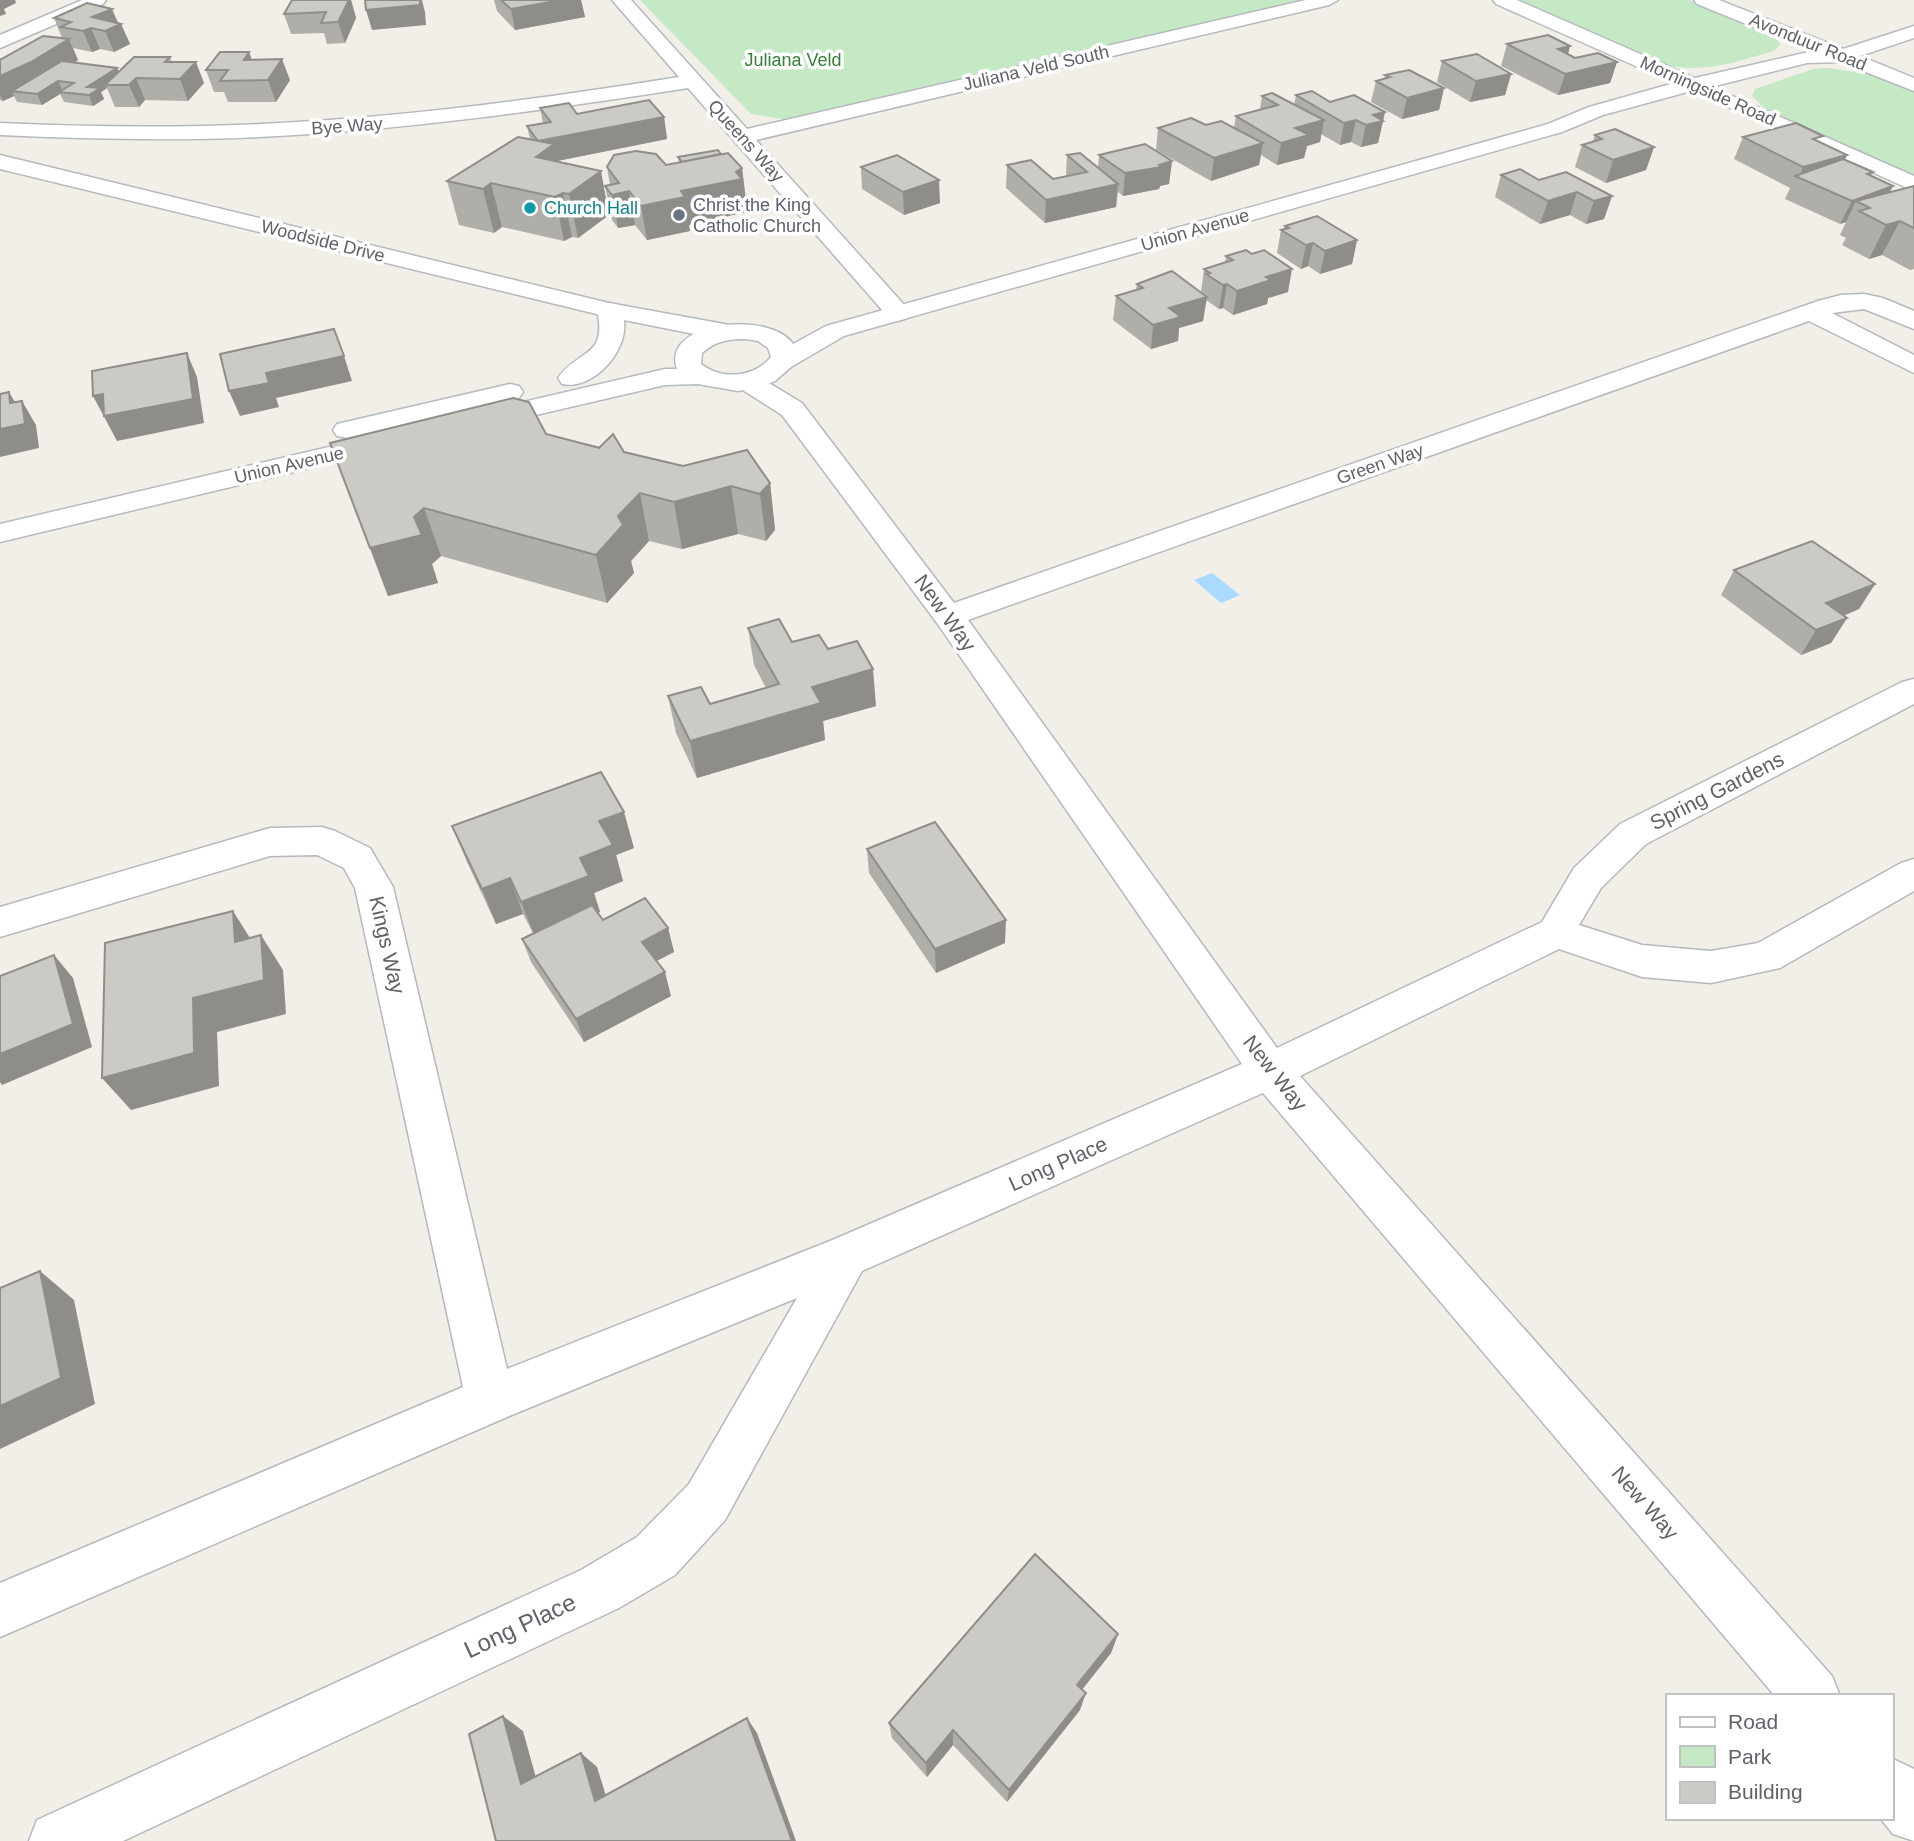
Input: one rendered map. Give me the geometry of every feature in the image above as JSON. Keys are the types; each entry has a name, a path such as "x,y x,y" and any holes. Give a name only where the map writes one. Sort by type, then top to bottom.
{"street":[{"path":"0,42 97,0"},
{"name":"Queens Way","path":"621,0 898,313"},
{"name":"Juliana Veld South","path":"744,136 1329,0"},
{"name":"Morningside Road","path":"1502,0 1914,184"},
{"name":"Avonduur Road","path":"1703,0 1812,52"},
{"path":"1812,52 1914,20"},
{"path":"1842,56 1914,32"},
{"name":"Union Avenue","path":"724,332 750,331 766,335 835,331 1555,128 1611,118 1812,52 1842,56"},
{"name":"Avonduur Road","path":"1842,56 1914,85"},
{"name":"Bye Way","path":"0,129 178,134 372,125 547,105 691,81"},
{"name":"Woodside Drive","path":"0,162 610,310 724,332"},
{"name":"Green Way","path":"948,616 1839,302 1853,300 1888,308 1914,321"},
{"path":"574,387 611,343 614,328 610,310"},
{"path":"1811,312 1914,365"},
{"name":"Woodside Drive","path":"646,318 694,358"},
{"name":"Union Avenue","path":"747,381 766,375 835,331"},
{"path":"724,332 704,339 694,358 727,382 747,381"},
{"name":"New Way","path":"766,335 782,346 785,354 781,364 792,409"},
{"name":"Union Avenue","path":"0,509 574,387 665,377 694,358"},
{"name":"New Way","path":"747,381 792,409 948,616 1270,1071 1810,1694"},
{"name":"Union Avenue","path":"0,533 574,387"},
{"name":"Spring Gardens","path":"1556,933 1573,897 1597,863 1633,834 1914,690"},
{"name":"Kings Way","path":"0,922 270,842 322,841 357,858 374,887 490,1400"},
{"path":"1270,1071 1556,933 1642,961 1711,967 1766,957 1914,873"},
{"name":"Long Place","path":"0,1610 490,1400 846,1256 1270,1071"},
{"name":"Long Place","path":"58,1841 600,1589 656,1556 708,1502 846,1256"},
{"path":"1893,1789 1914,1814"}],"green space":[{"name":"Juliana Veld","path":"640,0 1306,0 794,121 751,114"},
{"path":"1515,0 1690,0 1767,32 1777,38 1780,45 1774,51 1716,66 1674,66 1658,63"},
{"path":"1828,68 1875,75 1914,91 1914,177 1768,112 1752,96 1755,89 1813,69"}],"water":[{"path":"1212,573 1240,595 1221,603 1194,580"}],"building":[{"path":"292,0 349,0 338,22 321,23 326,12 284,14"},
{"path":"365,0 420,0 420,5 366,10"},
{"path":"501,0 561,0 511,9"},
{"path":"87,3 112,9 92,17 121,24 105,31 91,28 83,31 61,27 71,22 54,18"},
{"path":"1548,35 1570,46 1558,49 1575,58 1598,53 1617,62 1565,74 1507,44"},
{"path":"43,36 69,39 31,62 0,76 0,60"},
{"path":"220,52 249,52 244,60 282,59 268,80 220,81 228,70 206,70"},
{"path":"1477,54 1511,74 1476,81 1442,61"},
{"path":"134,57 170,57 165,62 196,62 180,79 136,78 129,85 105,85"},
{"path":"62,61 117,68 87,87 100,88 89,95 59,92 74,83 58,81 37,94 12,91"},
{"path":"1409,70 1444,88 1407,98 1376,81 1390,77 1385,75"},
{"path":"1312,91 1330,102 1354,95 1385,112 1373,115 1383,121 1366,125 1356,120 1344,123 1296,95"},
{"path":"1272,93 1324,120 1295,128 1309,135 1281,143 1236,116 1278,105 1262,96"},
{"path":"649,100 664,117 538,141 527,126 551,122 540,108 569,103 577,114"},
{"path":"1191,118 1206,125 1221,121 1263,143 1214,158 1158,128"},
{"path":"1796,123 1823,136 1813,139 1847,155 1803,167 1743,137"},
{"path":"1615,129 1654,147 1613,160 1582,145 1602,139 1595,135"},
{"path":"518,137 554,144 536,157 601,171 569,194 563,193 555,197 491,183 483,189 447,181"},
{"path":"1145,144 1172,161 1159,165 1162,167 1125,173 1099,155"},
{"path":"718,150 721,154 682,162 678,157"},
{"path":"636,151 656,154 666,165 728,153 742,168 736,172 742,179 681,191 685,197 641,206 629,191 612,195 605,186 619,183 607,167 614,155"},
{"path":"1080,153 1118,184 1046,200 1007,165 1031,160 1053,179 1087,172 1067,155"},
{"path":"897,155 939,180 903,192 861,167"},
{"path":"1843,159 1873,172 1867,174 1893,186 1852,201 1795,176"},
{"path":"1520,169 1539,180 1566,172 1612,196 1594,201 1577,192 1548,201 1501,175"},
{"path":"1914,186 1914,228 1900,221 1886,225 1859,211 1870,208 1856,201"},
{"path":"1317,216 1357,240 1325,251 1313,243 1306,245 1281,230 1289,228 1285,226"},
{"path":"1246,250 1252,254 1264,250 1292,269 1266,277 1271,280 1237,291 1206,274 1210,273 1204,269 1233,260 1226,256"},
{"path":"1172,271 1207,297 1169,308 1181,317 1153,325 1116,296 1143,288 1137,284"},
{"path":"334,329 344,356 266,373 269,383 229,391 220,354"},
{"path":"187,353 193,399 104,416 103,394 93,396 92,371"},
{"path":"9,392 10,403 22,401 25,424 0,429 0,394"},
{"path":"513,398 529,402 546,434 599,448 613,434 624,452 683,466 747,450 770,483 760,494 731,486 674,502 640,493 618,516 623,525 596,555 424,508 414,517 422,535 370,548 330,443"},
{"path":"1812,541 1875,584 1826,603 1847,618 1816,630 1734,570"},
{"path":"779,619 792,642 819,635 828,649 857,641 873,669 812,687 821,703 690,741 668,696 701,687 710,704 779,684 748,628"},
{"path":"601,772 624,812 599,821 613,845 580,858 589,876 521,902 510,878 482,889 452,826"},
{"path":"935,822 1006,920 935,949 867,849"},
{"path":"645,898 668,928 642,942 665,972 576,1019 522,939 592,905 603,920"},
{"path":"233,911 235,942 261,935 264,980 193,998 194,1053 102,1078 105,943"},
{"path":"54,955 73,1024 0,1054 0,976"},
{"path":"40,1271 61,1378 0,1406 0,1288"},
{"path":"1035,1554 1118,1634 1077,1685 1086,1693 1009,1790 953,1730 926,1763 889,1723"},
{"path":"503,1716 521,1784 581,1753 595,1801 747,1718 792,1841 496,1841 469,1734"}],"place":[{"name":"Church Hall","path":"530,208"},
{"name":"Christ the King Catholic Church","path":"679,215"}]}
